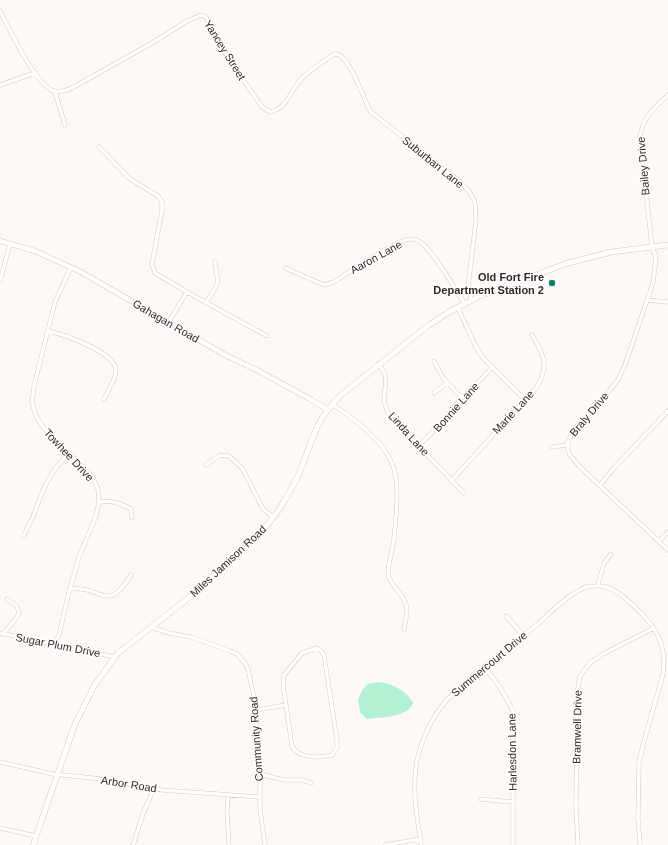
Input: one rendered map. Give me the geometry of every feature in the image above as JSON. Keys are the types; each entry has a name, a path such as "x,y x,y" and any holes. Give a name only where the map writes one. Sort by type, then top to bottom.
{"main road":[{"name":"Miles Jamison Road","path":"32,845 82,709 94,686 115,657 196,592 203,584 258,536 273,518 293,485 318,426 332,404 341,395 378,364 429,325 471,300 499,288 568,263 611,252 668,245"}],"street":[{"path":"0,11 34,73 46,86 55,92 65,125"},
{"name":"Yancey Street","path":"55,92 72,88 152,43 187,21 201,15 206,17 228,58 262,107 270,112 277,111 282,107 300,80 334,54 338,54 342,57 347,64"},
{"name":"Suburban Lane","path":"347,64 368,107 372,112 459,181 473,198 476,220 468,287 471,300"},
{"path":"0,85 34,73"},
{"name":"Bailey Drive","path":"652,246 640,138 644,120 649,113 668,96"},
{"path":"99,147 125,175 160,198 162,202 162,210 152,267 157,275 266,336"},
{"name":"Aaron Lane","path":"285,268 324,285 334,282 398,243 410,238 420,242 430,253 465,304"},
{"name":"Gahagan Road","path":"0,242 35,251 71,267 227,356 255,369 328,410"},
{"path":"0,281 10,244"},
{"name":"Braly Drive","path":"652,246 656,254 653,283 631,350 620,375 608,393 572,432 567,445 572,459 668,550"},
{"path":"206,303 218,284 219,279 215,262"},
{"name":"Towhee Drive","path":"54,644 59,635 79,557 96,516 99,502 98,489 92,476 43,427 36,416 32,403 34,386 55,302 71,267"},
{"path":"168,323 187,292"},
{"path":"647,300 668,302"},
{"path":"458,308 476,347 483,358 525,400"},
{"path":"48,331 81,342 107,356 113,361 115,374 104,399"},
{"name":"Marie Lane","path":"452,480 525,400 540,381 544,369 542,353 532,335"},
{"path":"434,361 442,377 462,398"},
{"name":"Linda Lane","path":"378,364 384,370 386,376 384,398 387,411 399,427 464,493"},
{"name":"Bonnie Lane","path":"418,446 446,418 462,398 492,367"},
{"path":"434,394 447,383"},
{"path":"332,404 347,413 374,438 388,454 393,465 396,478 396,516 388,572 390,580 399,592 407,607 404,630"},
{"path":"600,485 668,411"},
{"path":"552,447 567,445"},
{"path":"24,536 51,473 69,453"},
{"path":"206,465 220,455 232,458 242,468 265,512 273,518"},
{"path":"99,502 107,501 123,504 131,509 132,518"},
{"path":"659,541 668,532"},
{"path":"612,554 604,563 598,585 620,593 649,621 658,636 666,666 642,745 639,763 638,818 640,845"},
{"path":"70,589 81,589 109,596 118,594 131,576"},
{"name":"Summercourt Drive","path":"421,845 414,788 421,744 436,714 455,691 578,591 598,585"},
{"path":"1,634 19,614 17,606 7,599"},
{"path":"506,616 523,635"},
{"name":"Community Road","path":"152,627 169,633 200,640 237,654 245,663 248,669 256,710 260,797 265,845"},
{"name":"Bramwell Drive","path":"578,845 576,808 578,680 584,669 596,658 654,628"},
{"name":"Sugar Plum Drive","path":"1,634 115,657"},
{"path":"317,648 324,655 337,740 337,748 332,755 319,757 302,755 294,750 292,746 286,705 283,684 284,675 302,653 317,648"},
{"name":"Harlesdon Lane","path":"484,667 498,683 508,698 513,712 513,845"},
{"path":"256,710 286,705"},
{"name":"Arbor Road","path":"0,762 58,774 154,788 260,797"},
{"path":"260,774 284,780 302,780 311,783"},
{"path":"133,845 143,814 154,788"},
{"path":"228,795 226,801 229,845"},
{"path":"481,799 513,802"},
{"path":"0,828 36,836"},
{"path":"385,845 421,839"}],"green space":[{"path":"378,682 389,684 403,691 413,703 410,708 405,712 393,716 367,719 360,712 358,700 362,690 368,684"}],"place":[{"name":"Old Fort Fire Department Station 2","path":"552,283"}]}
